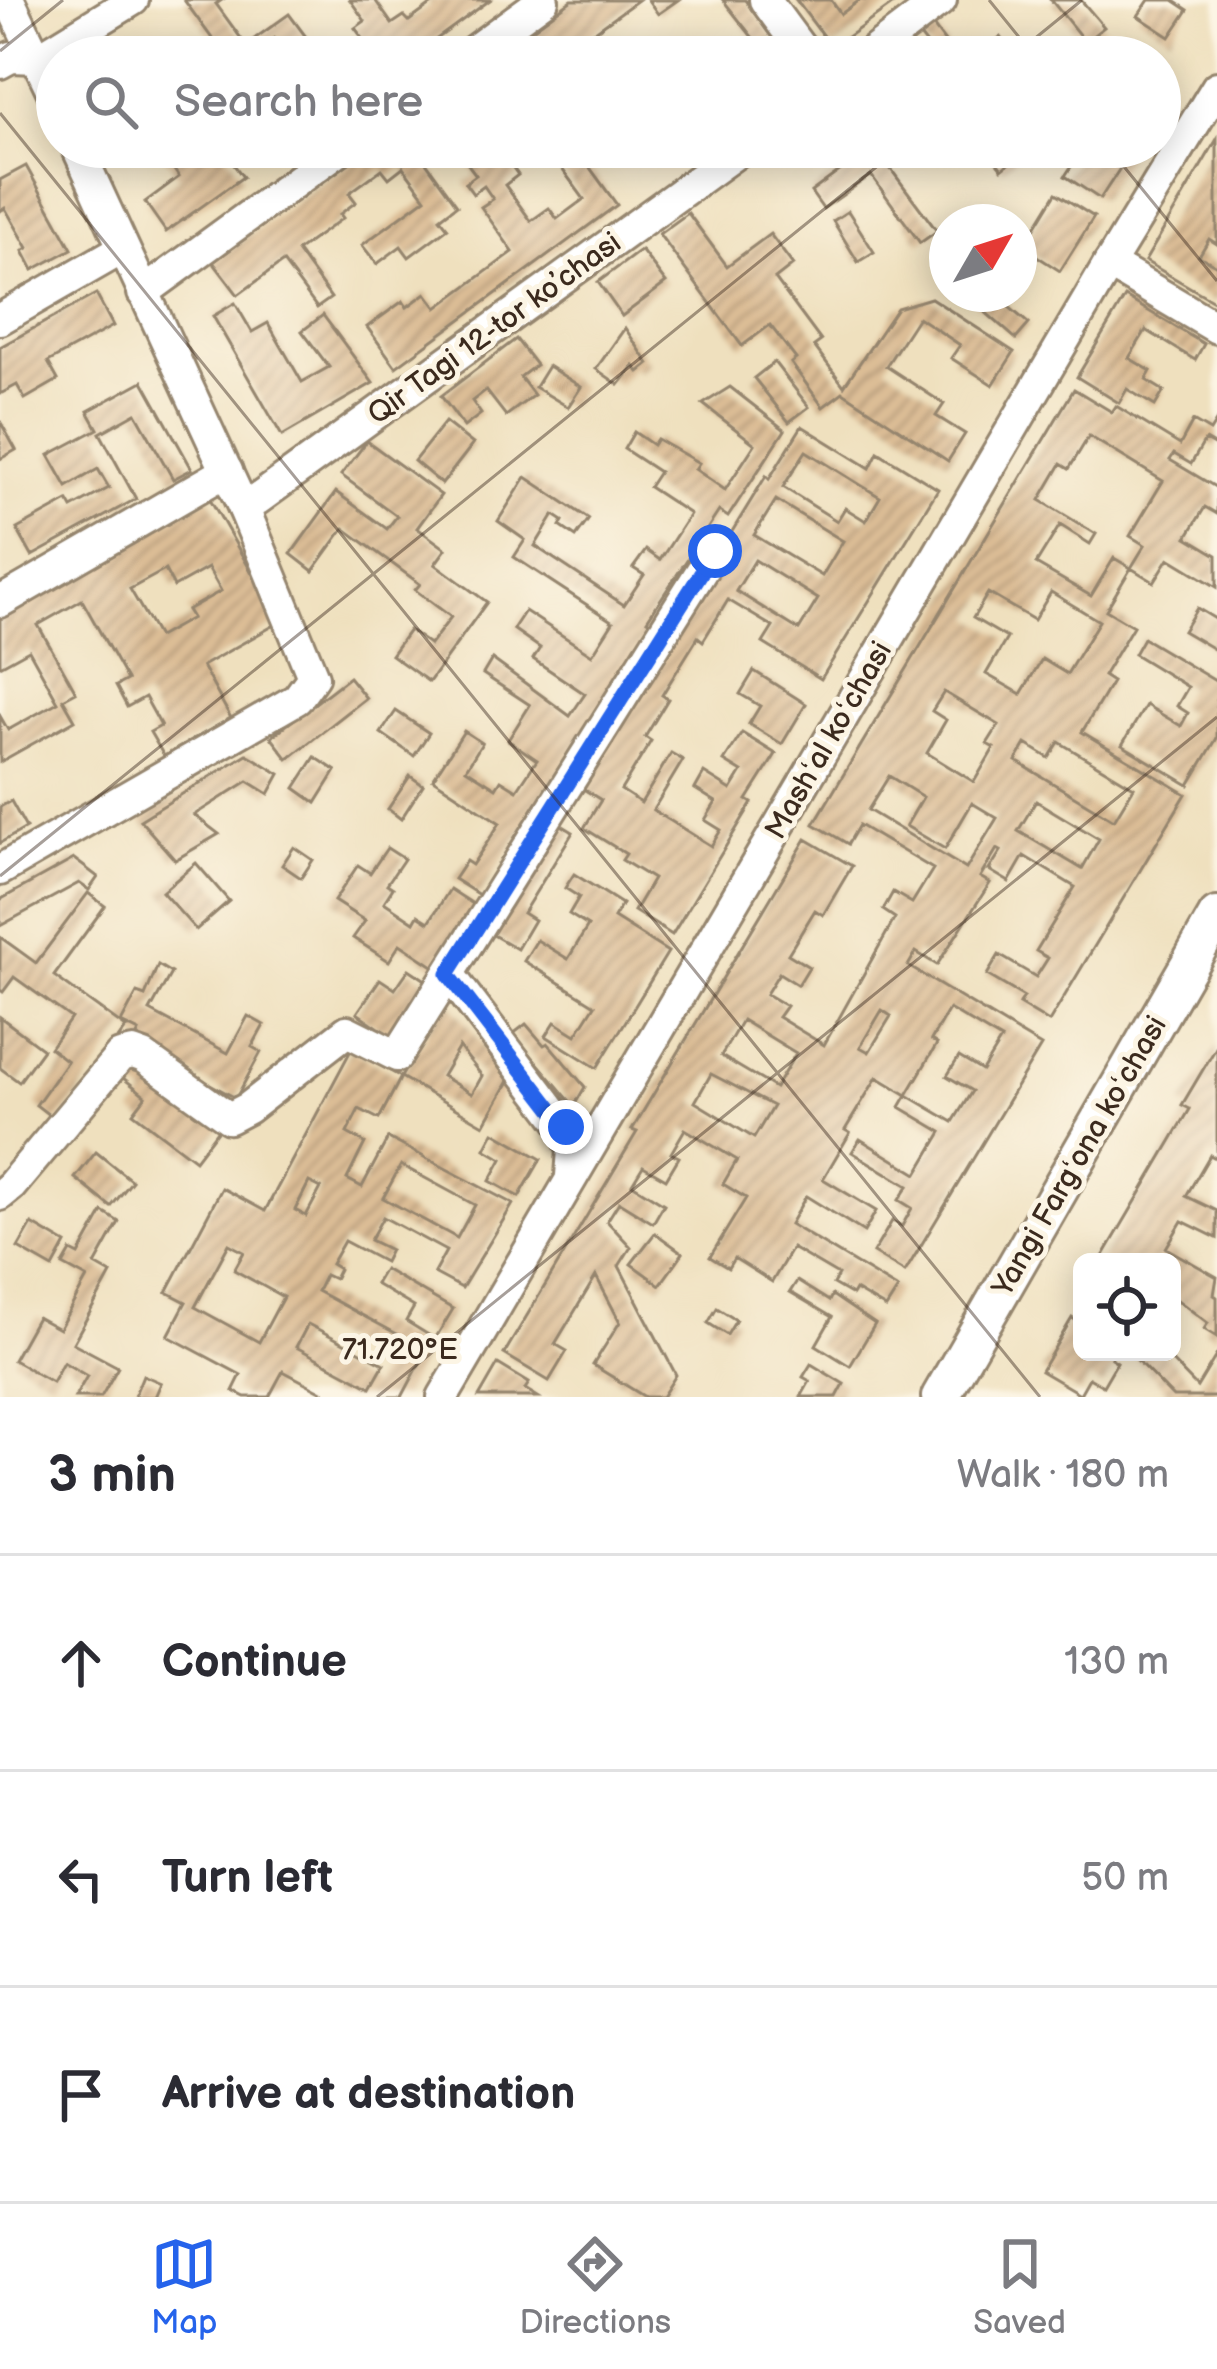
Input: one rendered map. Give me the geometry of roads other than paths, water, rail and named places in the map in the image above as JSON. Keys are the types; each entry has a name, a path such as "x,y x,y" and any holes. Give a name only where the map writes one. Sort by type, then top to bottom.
{"main road":[{"name":"Yangi Fargʻona koʻchasi","path":"940,1397 1216,918"}],"street":[{"path":"9,0 36,54"},
{"path":"74,36 133,0"},
{"path":"494,36 543,0"},
{"path":"765,0 791,36"},
{"path":"894,36 941,0"},
{"path":"0,63 11,57 36,58"},
{"name":"Mashʻal koʻchasi","path":"1181,145 1217,87"},
{"path":"0,870 296,699 313,677 244,509 86,168"},
{"path":"143,293 314,168"},
{"name":"Qir Tagi 12-tor koʼchasi","path":"244,509 715,168"},
{"name":"Mashʻal koʻchasi","path":"443,1397 1167,168"},
{"path":"0,319 122,249"},
{"path":"1108,264 1217,328"},
{"path":"0,602 226,471"},
{"path":"0,1195 120,1056 134,1053 143,1058 229,1118 347,1031 397,1056 715,551"},
{"path":"448,974 566,1127 573,1150 571,1176"}]}
